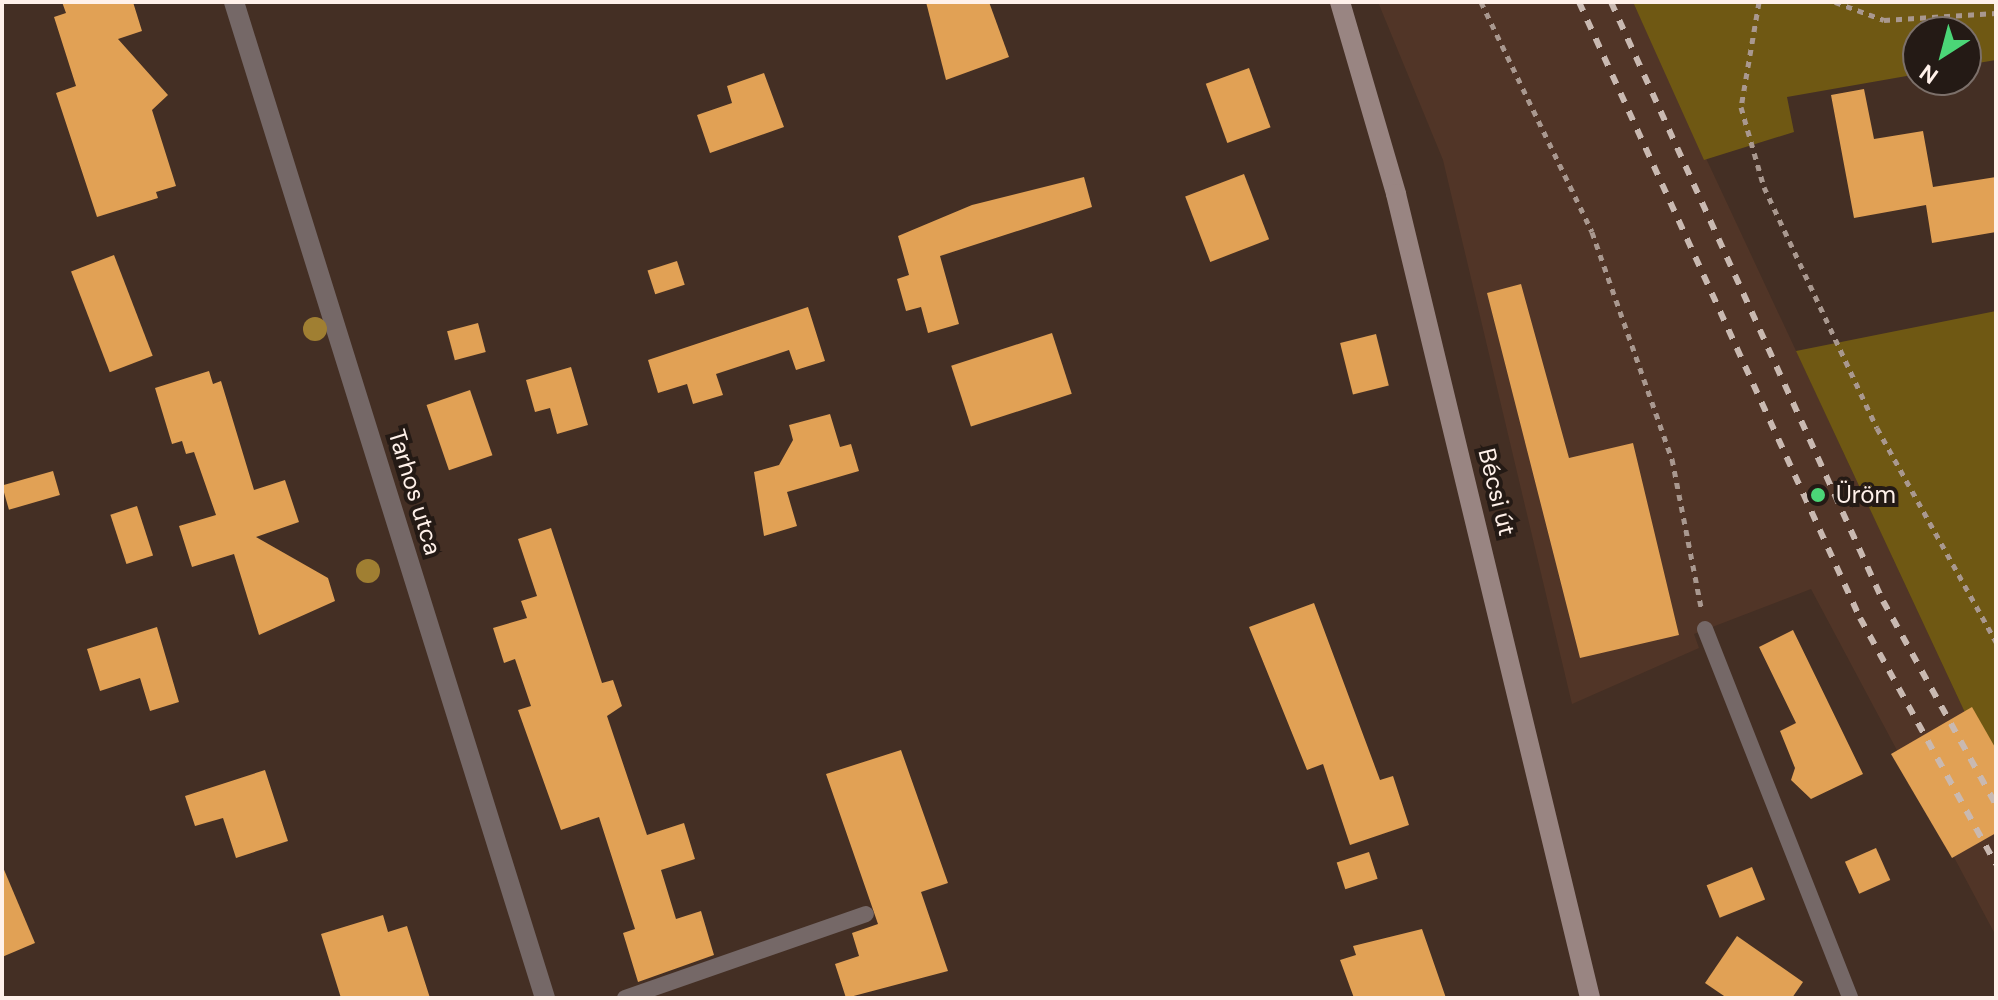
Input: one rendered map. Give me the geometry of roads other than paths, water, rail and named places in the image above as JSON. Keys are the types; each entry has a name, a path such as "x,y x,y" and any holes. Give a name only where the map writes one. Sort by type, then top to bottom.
{"street":[{"name":"Tarhos utca","path":"234,2 545,998"},
{"name":"Bécsi út","path":"1340,2 1396,194 1590,998"}],"lane":[{"path":"1705,629 1850,998"},
{"path":"625,998 866,914"}],"railway":[{"path":"1579,2 1860,618 1996,864"},
{"path":"1611,2 1883,601 1996,805"}],"place":[{"name":"Üröm","path":"1818,495"}]}
